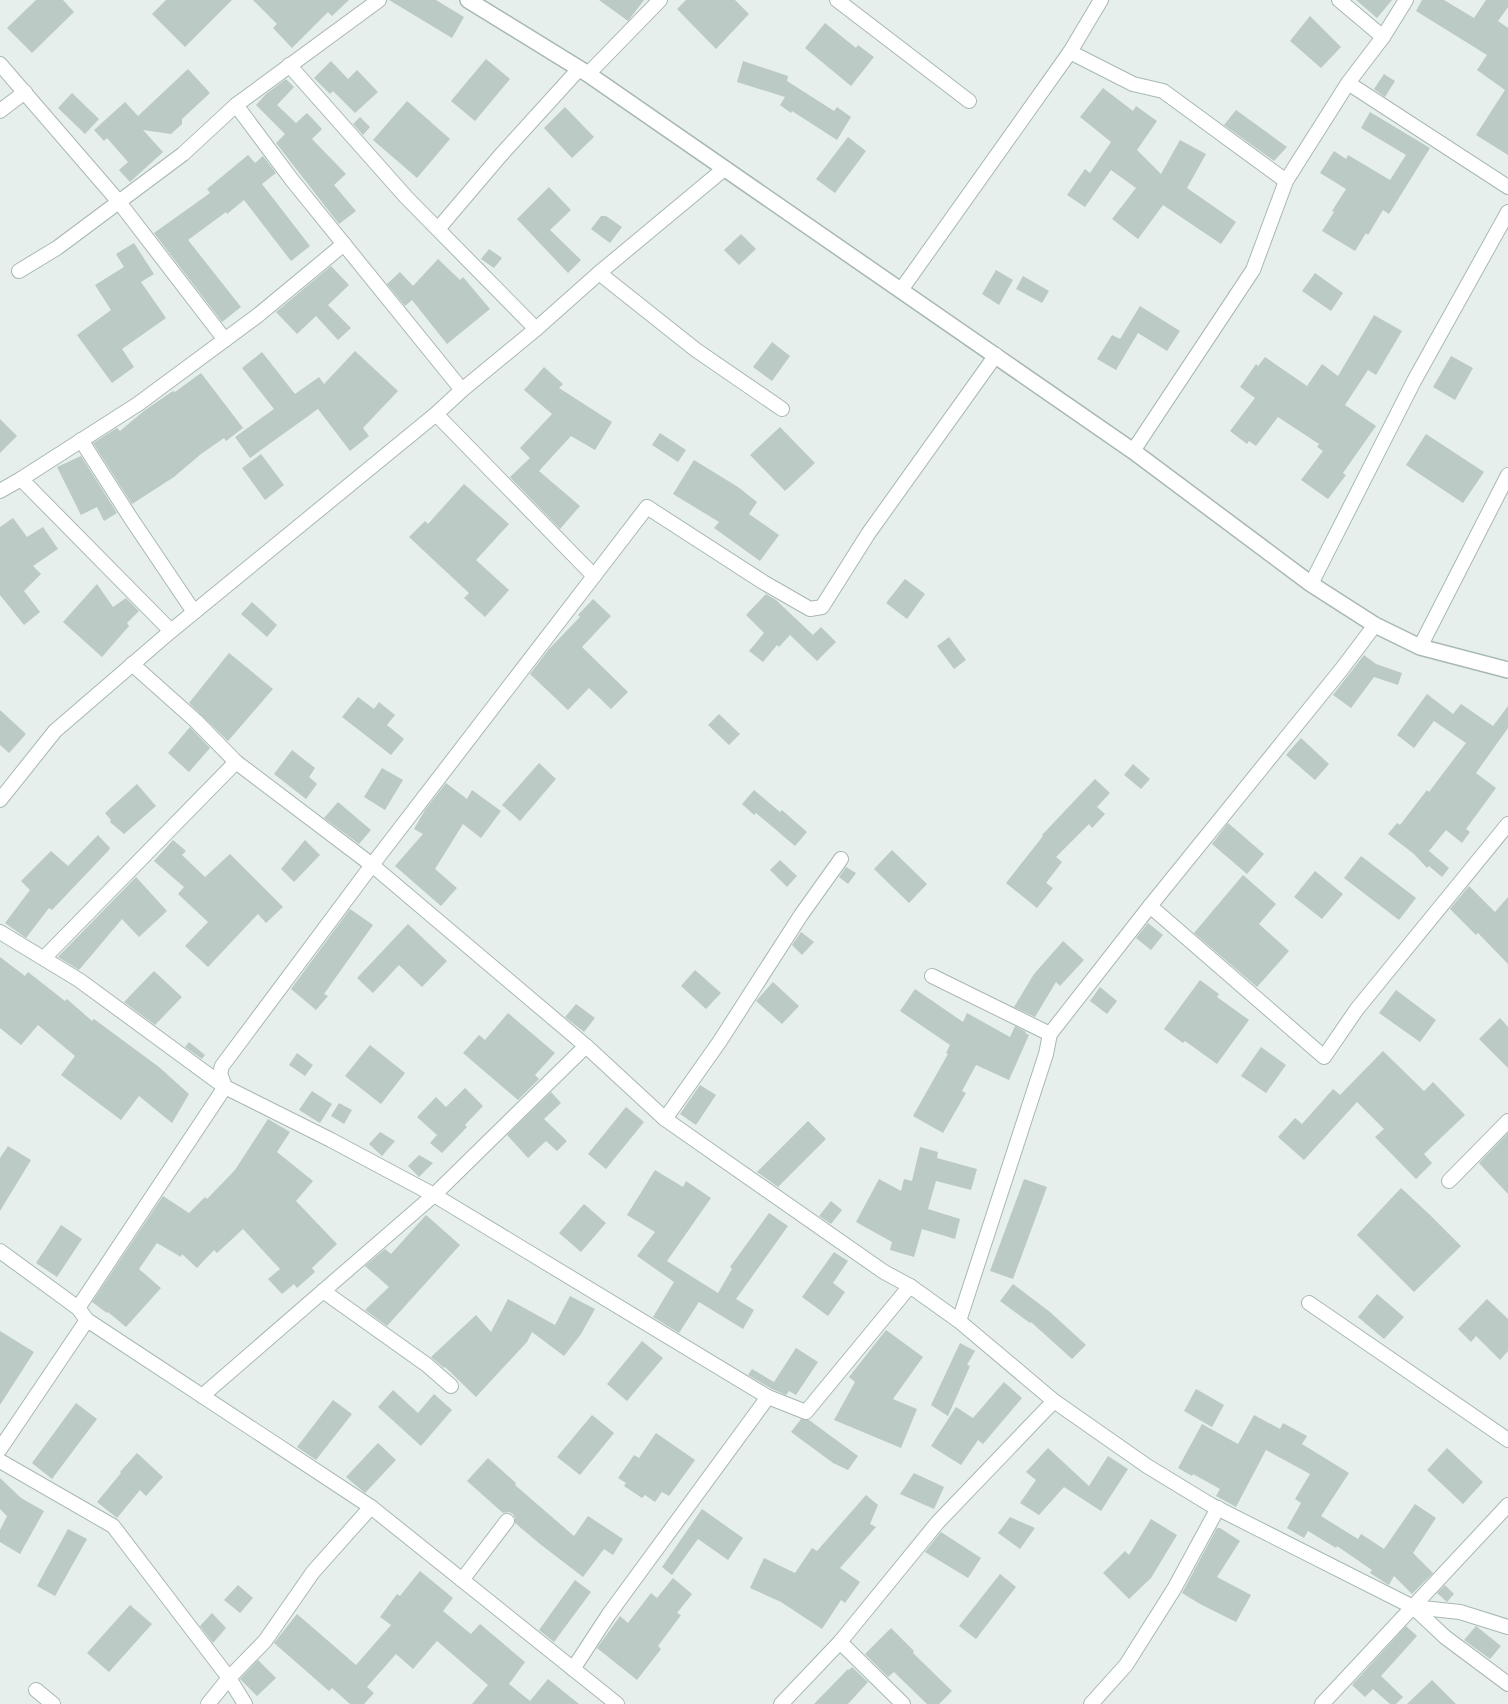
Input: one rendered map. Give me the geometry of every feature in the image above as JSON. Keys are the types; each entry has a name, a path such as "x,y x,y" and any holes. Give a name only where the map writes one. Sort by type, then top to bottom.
{"street":[{"path":"19,271 57,248 183,154 236,105 378,0"},
{"path":"468,0 583,71 996,355 1133,451 1311,584 1375,625 1420,647 1508,670"},
{"path":"438,229 500,156 583,71 660,0"},
{"path":"838,0 969,101"},
{"path":"901,290 1070,52 1101,0"},
{"path":"1339,0 1383,37"},
{"path":"1133,451 1253,270 1286,181 1348,83 1383,37 1406,0"},
{"path":"1070,52 1133,84 1163,91 1286,181"},
{"path":"0,64 119,202 225,340"},
{"path":"289,65 406,197 536,329"},
{"path":"1348,83 1506,181"},
{"path":"0,111 25,92"},
{"path":"236,105 292,180 462,390"},
{"path":"0,800 55,731 171,631 436,414 599,273 724,169"},
{"path":"1311,584 1414,381 1508,212"},
{"path":"0,491 138,404 225,340 344,244"},
{"path":"599,273 696,350 782,409"},
{"path":"225,1087 220,1073 222,1066 372,865 647,507 763,582 810,609 822,607 868,534 996,355"},
{"path":"436,414 594,576"},
{"path":"81,440 194,612"},
{"path":"1420,647 1508,475"},
{"path":"21,479 171,631"},
{"path":"959,1321 1046,1054 1050,1034 1375,625"},
{"path":"132,664 196,721 236,762 372,865 586,1046 665,1119 884,1272 910,1286 959,1321 1054,1401 1147,1466 1218,1508 1412,1608 1445,1637 1508,1684"},
{"path":"44,958 236,762"},
{"path":"1150,906 1324,1057 1357,1009 1508,824"},
{"path":"665,1119 720,1041 801,915 841,859"},
{"path":"0,932 79,980 225,1087 331,1140 434,1195 768,1398 806,1412 910,1286"},
{"path":"932,976 1050,1034"},
{"path":"202,1396 434,1195 586,1046"},
{"path":"78,1308 225,1087"},
{"path":"1449,1181 1508,1121"},
{"path":"0,1251 78,1308 87,1320 370,1507 616,1704"},
{"path":"323,1291 427,1365 451,1386"},
{"path":"1309,1303 1508,1440"},
{"path":"0,1449 87,1320"},
{"path":"573,1669 609,1614 768,1398"},
{"path":"781,1704 840,1642 938,1522 1054,1401"},
{"path":"0,1461 113,1526 229,1678 245,1704"},
{"path":"1322,1704 1508,1506"},
{"path":"208,1704 229,1678 265,1641 313,1572 370,1507"},
{"path":"1091,1704 1126,1665 1174,1589 1218,1508"},
{"path":"462,1580 507,1521"},
{"path":"1412,1608 1460,1612 1508,1627"},
{"path":"840,1642 903,1704"},
{"path":"36,1690 53,1704"}],"building":[{"path":"36,0 63,0 74,12 32,53 7,28"},
{"path":"166,0 232,0 185,47 152,14"},
{"path":"253,0 349,0 332,16 328,12 292,48 273,28 277,24"},
{"path":"389,0 436,0 464,17 452,38"},
{"path":"599,0 644,0 628,21"},
{"path":"686,0 735,0 749,14 716,49 677,9"},
{"path":"1356,0 1392,0 1377,18"},
{"path":"1422,0 1444,0 1474,18 1486,0 1508,0 1508,7 1498,21 1508,28 1508,155 1476,135 1505,90 1477,70 1487,55 1416,11"},
{"path":"1310,16 1341,47 1321,68 1290,41"},
{"path":"825,23 856,48 858,45 874,57 851,86 805,48"},
{"path":"486,59 510,79 475,121 451,101"},
{"path":"331,61 348,79 357,70 378,92 355,113 333,91 330,94 314,78"},
{"path":"743,61 788,76 787,81 834,111 837,107 851,117 837,140 780,105 785,97 737,82"},
{"path":"188,69 210,93 182,119 182,124 171,134 143,130 163,152 130,182 119,170 128,162 107,138 104,141 94,130 125,102 138,116"},
{"path":"1384,74 1395,81 1385,97 1374,89"},
{"path":"286,79 294,87 277,105 296,123 307,113 322,129 312,139 346,174 334,185 356,211 339,224 276,143 285,134 256,105 266,94"},
{"path":"1103,88 1133,111 1136,106 1157,121 1137,150 1161,174 1180,140 1206,154 1187,188 1236,222 1221,244 1163,205 1138,239 1112,219 1136,188 1111,170 1085,207 1067,195 1085,169 1090,173 1111,142 1080,117"},
{"path":"72,93 99,119 85,134 58,108"},
{"path":"407,101 450,139 417,178 373,140"},
{"path":"565,107 594,137 572,158 544,128"},
{"path":"1236,110 1287,147 1274,161 1224,125"},
{"path":"1370,112 1430,148 1389,214 1383,210 1368,235 1366,233 1355,251 1322,231 1346,189 1320,173 1334,151 1346,159 1348,155 1390,180 1406,155 1361,128"},
{"path":"360,117 370,127 363,135 353,124"},
{"path":"848,137 866,151 835,193 816,179"},
{"path":"248,155 255,163 263,156 276,173 262,184 310,246 291,261 244,200 227,214 226,212 188,240 241,307 222,322 154,233 210,193 207,189"},
{"path":"549,187 571,210 550,230 581,260 568,273 517,219"},
{"path":"601,216 606,216 622,227 610,243 591,229"},
{"path":"741,234 756,249 739,265 724,250"},
{"path":"134,243 154,274 141,282 166,318 122,349 134,367 112,383 77,335 111,310 95,285 124,267 116,254"},
{"path":"489,249 502,258 494,268 481,259"},
{"path":"438,259 460,280 463,277 490,309 447,344 412,300 405,306 387,284 400,272 413,286"},
{"path":"331,266 349,285 328,305 351,328 338,340 316,316 297,334 276,312"},
{"path":"996,270 1013,280 999,305 982,294"},
{"path":"1315,273 1343,293 1331,311 1302,291"},
{"path":"1023,276 1049,291 1042,303 1016,289"},
{"path":"1140,306 1180,331 1167,351 1138,333 1116,370 1097,359 1112,335 1120,339"},
{"path":"1374,315 1402,331 1376,375 1368,370 1345,405 1376,426 1343,473 1346,475 1328,499 1301,480 1323,451 1317,447 1319,444 1278,417 1256,446 1249,441 1247,444 1230,431 1255,398 1240,387 1256,364 1258,366 1265,357 1307,386 1322,364 1338,376"},
{"path":"772,342 790,356 772,381 753,367"},
{"path":"355,351 398,391 363,428 369,436 350,451 318,409 250,458 235,437 274,409 242,368 262,352 295,394 319,377 324,384"},
{"path":"1451,356 1473,368 1455,400 1433,387"},
{"path":"544,367 563,384 559,388 612,422 595,450 571,436 539,471 580,506 560,529 510,477 530,458 520,448 552,414 524,390"},
{"path":"201,373 243,428 226,441 224,438 201,454 174,477 132,504 93,443 117,428 120,431 145,410 173,391 175,392"},
{"path":"0,419 17,436 0,453"},
{"path":"780,427 815,463 785,491 750,455"},
{"path":"660,433 686,450 678,462 652,445"},
{"path":"1426,434 1484,472 1463,503 1406,465"},
{"path":"261,454 284,485 265,500 242,468"},
{"path":"81,456 117,513 104,521 97,507 81,515 57,467"},
{"path":"694,460 738,487 757,502 749,514 779,535 760,561 714,528 719,522 673,494"},
{"path":"464,484 509,524 476,560 509,590 485,617 464,598 469,593 409,537 425,521 428,524"},
{"path":"13,518 27,537 43,527 58,549 33,566 41,574 24,591 40,612 24,625 0,595 0,527"},
{"path":"905,579 925,594 907,619 886,603"},
{"path":"97,584 113,607 126,598 139,611 127,623 129,626 102,657 63,622"},
{"path":"766,594 776,600 813,635 821,627 836,642 817,661 790,635 779,647 777,645 763,662 749,651 764,633 746,615"},
{"path":"593,599 611,616 582,647 628,692 611,709 589,688 568,710 530,674 549,649 580,617 578,615"},
{"path":"252,602 277,625 267,637 241,614"},
{"path":"949,637 966,660 954,669 937,646"},
{"path":"229,653 273,689 228,741 189,703"},
{"path":"1364,655 1376,664 1402,673 1398,685 1374,677 1351,708 1333,695"},
{"path":"1427,694 1453,714 1461,704 1493,726 1508,706 1508,728 1476,773 1496,788 1466,829 1470,832 1462,843 1446,830 1429,851 1449,868 1442,877 1429,866 1427,868 1414,854 1388,834 1397,823 1400,825 1427,790 1429,792 1466,743 1434,721 1414,748 1397,735"},
{"path":"358,697 374,709 379,702 395,715 387,725 404,739 391,755 342,717"},
{"path":"0,710 26,734 9,753 0,745"},
{"path":"719,714 740,734 729,745 708,725"},
{"path":"190,727 210,748 189,772 168,753"},
{"path":"1301,738 1329,764 1315,780 1286,755"},
{"path":"292,750 315,768 309,777 317,784 306,799 274,774"},
{"path":"539,763 556,779 520,821 502,805"},
{"path":"1133,764 1150,779 1141,789 1124,775"},
{"path":"382,768 403,780 385,810 364,797"},
{"path":"1095,779 1110,793 1097,807 1105,814 1092,828 1089,824 1056,857 1062,862 1046,883 1053,888 1037,908 1006,883 1042,835"},
{"path":"446,783 467,799 472,790 501,811 481,838 463,824 435,869 457,888 441,906 395,866 423,834 414,829 425,810"},
{"path":"137,784 156,806 124,834 110,822 111,820 105,813"},
{"path":"754,790 780,812 782,810 807,832 795,846 756,813 754,815 742,804"},
{"path":"338,802 371,830 359,844 324,818"},
{"path":"1228,823 1264,854 1247,874 1212,844"},
{"path":"98,835 110,848 109,850 52,910 49,908 26,938 5,923 30,890 21,881 51,851 68,866"},
{"path":"173,840 186,851 182,855 205,877 230,854 283,907 266,923 258,914 208,967 185,946 208,922 178,894 184,887 154,861"},
{"path":"305,840 320,855 294,882 281,869"},
{"path":"892,850 927,884 909,903 874,869"},
{"path":"1361,856 1416,898 1399,920 1344,878"},
{"path":"780,860 797,876 787,887 770,870"},
{"path":"846,867 856,873 848,884 839,877"},
{"path":"1315,871 1343,894 1322,919 1294,897"},
{"path":"1243,875 1276,904 1259,924 1289,951 1257,987 1194,933"},
{"path":"136,877 167,911 139,937 122,919 79,970 58,957"},
{"path":"1469,886 1495,912 1508,897 1508,964 1478,933 1476,935 1450,909"},
{"path":"350,909 373,925 324,994 328,996 316,1010 291,989"},
{"path":"1148,923 1163,935 1151,950 1136,938"},
{"path":"408,924 447,961 422,987 399,965 373,993 357,978"},
{"path":"801,932 814,942 802,955 792,945"},
{"path":"1063,941 1084,960 1060,986 1056,982 1035,1017 1014,1007 1034,974"},
{"path":"0,957 25,976 28,972 65,1001 67,999 92,1021 94,1019 159,1067 189,1094 172,1123 139,1096 121,1120 61,1075 75,1056 38,1025 21,1045 0,1028"},
{"path":"695,970 721,993 706,1009 681,986"},
{"path":"154,971 182,997 155,1025 124,1002"},
{"path":"1200,980 1219,994 1217,997 1249,1020 1217,1064 1185,1041 1183,1043 1164,1029"},
{"path":"773,982 799,1006 782,1024 756,1001"},
{"path":"1100,987 1117,1001 1107,1014 1090,1001"},
{"path":"915,989 963,1022 967,1013 1010,1037 1015,1026 1029,1035 1009,1080 976,1065 962,1091 966,1093 943,1133 913,1116 948,1054 946,1053 950,1045 900,1011"},
{"path":"1396,990 1436,1020 1420,1042 1379,1013"},
{"path":"576,1004 595,1018 584,1032 565,1017"},
{"path":"508,1013 555,1053 535,1075 539,1079 518,1100 463,1053 479,1035 485,1040"},
{"path":"1500,1018 1508,1027 1508,1068 1479,1039"},
{"path":"189,1042 205,1055 202,1059 185,1047"},
{"path":"370,1045 405,1073 381,1104 345,1076"},
{"path":"1261,1047 1286,1065 1266,1093 1241,1076"},
{"path":"1383,1051 1424,1091 1433,1082 1465,1115 1424,1154 1432,1163 1416,1179 1375,1137 1384,1129 1357,1102 1304,1160 1278,1137 1295,1118 1302,1124 1333,1089 1340,1095"},
{"path":"297,1053 313,1065 305,1076 289,1065"},
{"path":"700,1085 716,1095 696,1125 680,1114"},
{"path":"465,1088 483,1106 465,1125 467,1127 442,1153 430,1143 437,1135 417,1117 436,1097 446,1107"},
{"path":"312,1091 332,1104 320,1123 299,1110"},
{"path":"551,1092 561,1103 544,1119 567,1141 557,1151 546,1141 528,1158 507,1135"},
{"path":"339,1103 352,1110 344,1124 331,1116"},
{"path":"626,1107 644,1122 606,1169 588,1154"},
{"path":"268,1119 290,1132 277,1152 313,1181 296,1201 337,1244 312,1268 315,1272 297,1288 294,1284 282,1294 268,1279 280,1269 243,1229 217,1253 214,1250 197,1268 182,1254 181,1257 157,1243 139,1269 161,1288 126,1327 92,1302 163,1196 189,1213 205,1197 207,1199 235,1170"},
{"path":"808,1121 826,1139 778,1187 757,1172"},
{"path":"380,1132 395,1141 382,1156 369,1144"},
{"path":"1508,1133 1508,1194 1479,1163"},
{"path":"8,1146 31,1160 0,1211 0,1158"},
{"path":"920,1147 938,1152 937,1158 977,1169 971,1190 936,1181 928,1209 960,1219 955,1239 922,1229 914,1257 890,1250 892,1242 856,1222 879,1179 901,1191 904,1179 912,1181"},
{"path":"419,1155 433,1163 419,1177 408,1166"},
{"path":"655,1170 683,1187 686,1181 711,1198 667,1261 718,1293 732,1269 730,1267 769,1213 788,1226 736,1299 754,1310 743,1329 699,1302 679,1333 653,1317 674,1282 637,1256 655,1232 627,1215"},
{"path":"1024,1179 1047,1187 1013,1279 990,1271"},
{"path":"1401,1188 1461,1246 1414,1292 1357,1235"},
{"path":"831,1201 842,1210 831,1224 819,1216"},
{"path":"584,1204 606,1223 581,1252 559,1233"},
{"path":"426,1215 460,1245 387,1326 365,1310 389,1287 365,1266 385,1249 391,1254"},
{"path":"61,1225 82,1239 57,1277 36,1263"},
{"path":"834,1252 848,1261 833,1283 845,1292 828,1316 802,1297"},
{"path":"1013,1284 1050,1312 1086,1345 1072,1359 1031,1322 1000,1301"},
{"path":"1377,1294 1404,1317 1384,1339 1358,1317"},
{"path":"570,1296 595,1309 581,1334 564,1356 532,1332 527,1342 476,1397 445,1367 431,1357 476,1315 491,1332 508,1299 555,1325"},
{"path":"1487,1299 1508,1319 1508,1351 1500,1360 1476,1336 1471,1342 1458,1329"},
{"path":"886,1330 923,1357 893,1399 917,1409 901,1448 834,1420 855,1382 849,1377"},
{"path":"0,1331 34,1352 0,1405"},
{"path":"642,1341 663,1358 627,1401 607,1384"},
{"path":"960,1343 975,1351 967,1365 970,1366 948,1416 931,1405"},
{"path":"796,1348 818,1362 796,1395 789,1391 786,1395 748,1375 752,1369 774,1382"},
{"path":"1004,1382 1022,1398 983,1444 978,1440 961,1465 931,1446 956,1407 973,1418"},
{"path":"1196,1389 1224,1405 1212,1427 1184,1411"},
{"path":"393,1390 418,1413 434,1394 452,1410 421,1446 378,1407"},
{"path":"333,1400 352,1414 316,1460 297,1447"},
{"path":"76,1403 97,1419 52,1479 32,1463"},
{"path":"592,1415 614,1433 580,1475 557,1457"},
{"path":"1254,1415 1280,1429 1283,1423 1307,1436 1302,1444 1349,1473 1321,1516 1358,1539 1361,1534 1384,1549 1415,1504 1436,1518 1413,1553 1433,1573 1412,1594 1394,1576 1389,1585 1370,1573 1372,1570 1337,1546 1336,1548 1308,1531 1304,1538 1287,1528 1301,1503 1295,1499 1310,1474 1266,1450 1236,1507 1216,1496 1220,1489 1178,1468 1202,1424 1238,1444"},
{"path":"801,1419 809,1420 858,1456 848,1470 833,1463 791,1432"},
{"path":"656,1433 695,1460 669,1496 662,1492 655,1502 645,1495 642,1498 624,1486 626,1483 618,1478 634,1455 639,1458"},
{"path":"378,1443 396,1460 365,1493 346,1477"},
{"path":"1048,1448 1089,1486 1108,1456 1128,1469 1101,1511 1064,1487 1039,1515 1020,1503 1036,1480 1026,1472"},
{"path":"1447,1448 1483,1482 1463,1504 1427,1470"},
{"path":"137,1453 163,1477 146,1496 140,1490 117,1518 97,1502"},
{"path":"488,1458 516,1483 515,1485 574,1536 588,1516 623,1539 613,1555 604,1549 583,1577 540,1544 515,1523 513,1514 509,1512 503,1513 467,1481"},
{"path":"914,1473 944,1487 934,1509 900,1494"},
{"path":"0,1478 21,1498 44,1511 20,1554 0,1542 0,1530 7,1516 0,1509"},
{"path":"866,1495 878,1505 870,1524 876,1527 840,1568 860,1582 845,1603 841,1600 822,1629 781,1602 750,1588 764,1558 795,1573 812,1548 817,1551"},
{"path":"702,1509 743,1538 728,1560 698,1539 672,1575 662,1567"},
{"path":"1010,1517 1035,1528 1020,1549 998,1533"},
{"path":"1151,1519 1177,1535 1151,1578 1129,1599 1103,1573 1125,1551 1129,1555"},
{"path":"1217,1528 1240,1541 1217,1577 1251,1595 1236,1622 1182,1593"},
{"path":"68,1529 87,1539 55,1596 37,1586"},
{"path":"941,1532 981,1558 968,1578 925,1552"},
{"path":"420,1571 453,1598 443,1611 471,1634 480,1624 525,1662 509,1684 530,1701 548,1679 579,1704 472,1704 488,1685 437,1641 413,1669 396,1654 367,1687 374,1693 364,1704 350,1704 332,1688 329,1691 274,1643 297,1614 356,1665 391,1625 380,1617 397,1594 400,1596"},
{"path":"1000,1574 1016,1587 976,1639 959,1626"},
{"path":"673,1578 692,1594 677,1613 681,1615 658,1646 661,1649 637,1680 597,1648 620,1616 628,1623 651,1593 657,1598"},
{"path":"575,1580 591,1592 554,1642 539,1630"},
{"path":"238,1585 253,1598 240,1613 224,1600"},
{"path":"1445,1585 1454,1594 1447,1602 1437,1593"},
{"path":"130,1605 152,1624 109,1672 87,1653"},
{"path":"212,1613 226,1628 213,1643 200,1626"},
{"path":"1406,1626 1417,1636 1381,1676 1403,1697 1396,1704 1390,1704 1373,1689 1365,1697 1352,1685"},
{"path":"1476,1626 1501,1646 1490,1659 1464,1640"},
{"path":"891,1628 914,1651 913,1653 952,1691 939,1704 927,1704 894,1672 888,1677 865,1654"},
{"path":"258,1660 276,1678 257,1696 240,1679"},
{"path":"852,1667 868,1682 848,1704 814,1704 848,1669"},
{"path":"1432,1680 1456,1704 1407,1704"}]}
